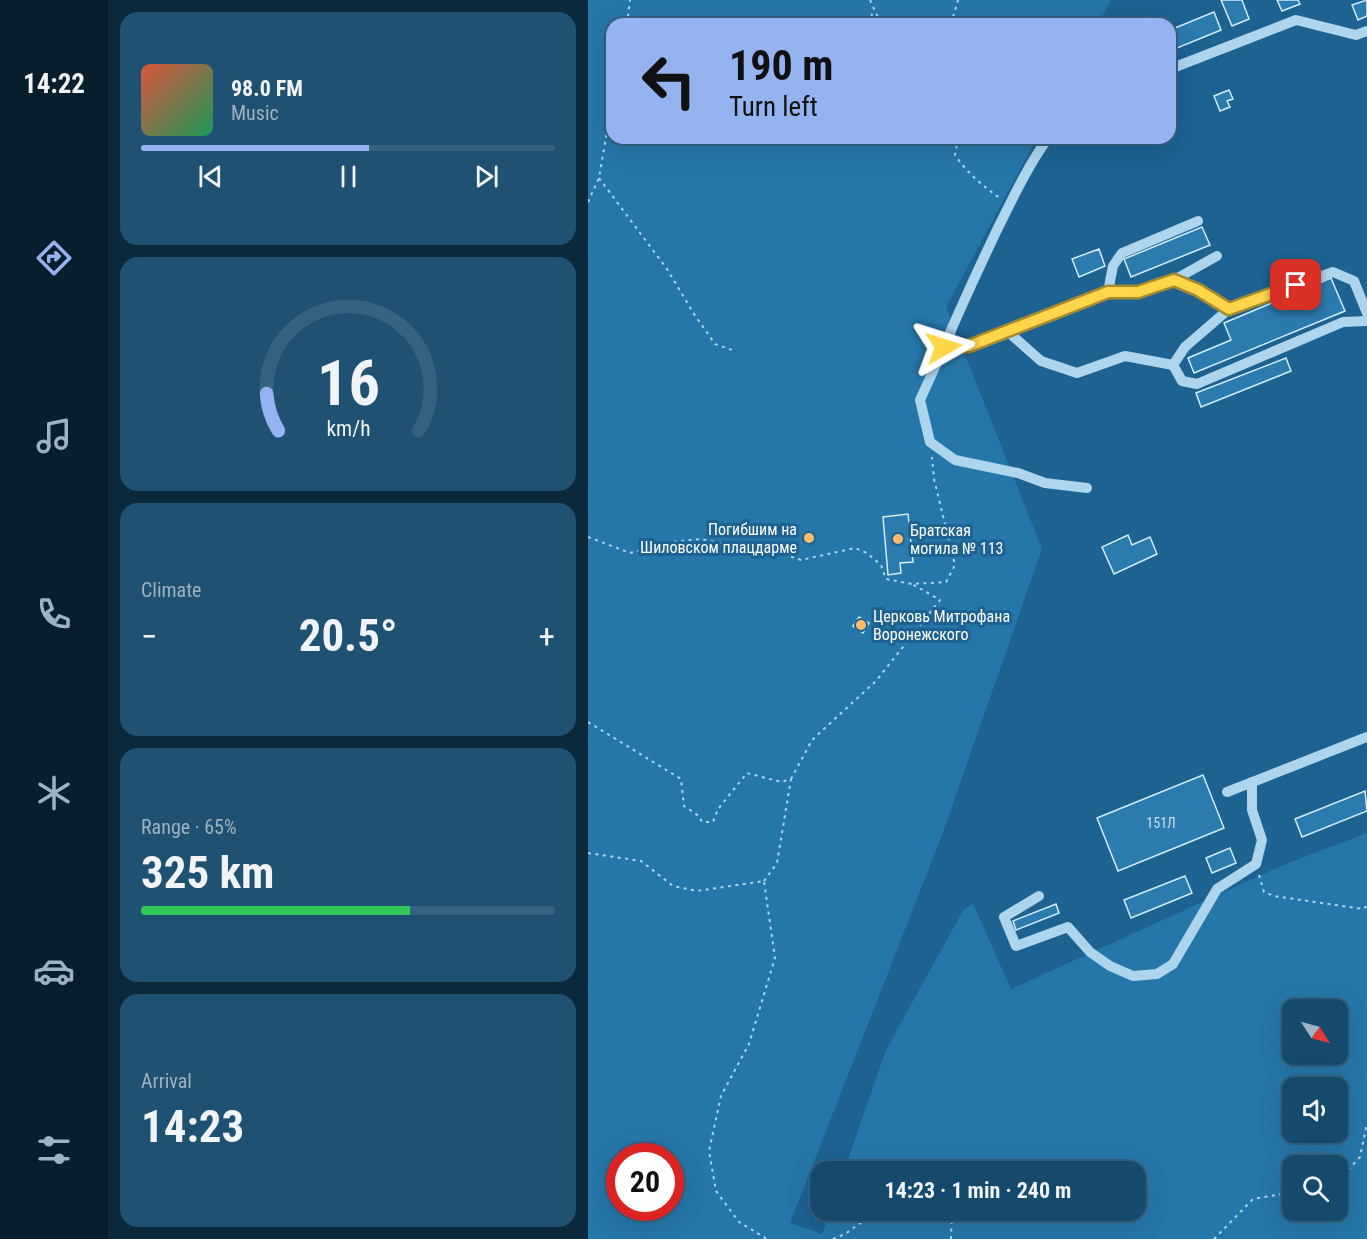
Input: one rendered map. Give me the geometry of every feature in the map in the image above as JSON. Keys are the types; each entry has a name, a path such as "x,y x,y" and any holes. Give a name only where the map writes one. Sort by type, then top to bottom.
{"lane":[{"path":"1176,67 1296,20 1356,35 1367,31"},
{"path":"1044,144 960,306 920,400 930,442 955,460 1018,473 1045,483 1087,488"},
{"path":"1108,292 1113,266 1122,253 1198,221"},
{"path":"944,347 969,346 1108,292 1138,292 1174,280 1217,256"},
{"path":"1173,365 1185,347 1229,309 1333,272 1354,281 1367,313"},
{"path":"1174,280 1198,290 1229,309"},
{"path":"1173,365 1182,381 1197,384 1343,322 1367,321"},
{"path":"1006,330 1041,361 1077,373 1125,356 1173,365"},
{"path":"1227,792 1367,737"},
{"path":"1039,896 1004,917 1016,946 1068,927 1090,952 1110,966 1133,976 1157,974 1173,964 1217,889 1256,864 1262,840 1252,810 1252,782"}],"path":[{"path":"628,18 630,0"},
{"path":"870,0 879,18"},
{"path":"953,18 958,0"},
{"path":"871,18 873,8"},
{"path":"588,202 599,178 606,138"},
{"path":"957,144 955,155 965,169 1010,206"},
{"path":"599,178 667,269 715,344 735,351"},
{"path":"588,537 630,553 670,542 701,539 744,548 765,548 801,560 855,548 867,553 881,565 886,579 912,584 946,582 955,565 933,479 930,442"},
{"path":"768,1239 739,1222 716,1191 709,1151 721,1096 749,1044 775,958 764,881 777,862 791,779 812,740 876,681 940,600 912,584"},
{"path":"588,722 681,779 684,806 699,816 702,822 713,822 718,808 747,773 781,782 791,779"},
{"path":"588,853 641,861 673,886 697,891 764,881"},
{"path":"1256,864 1264,892 1274,896 1363,909 1367,906"},
{"path":"1348,1170 1360,1157 1367,1123"},
{"path":"1214,1239 1253,1199 1282,1194"},
{"path":"833,1239 845,1234 863,1221"},
{"path":"951,1239 952,1221"}],"shaded area":[{"path":"588,0 1111,0 1101,18 606,18 606,144 1034,144 946,307 1042,549 942,835 814,1161 810,1161 810,1172 790,1223 822,1234 827,1221 1146,1221 1146,1161 847,1161 886,1050 964,909 973,904 1011,989 1286,864 1367,833 1367,1239 588,1239"}],"building":[{"path":"1221,0 1242,0 1249,19 1232,26"},
{"path":"1277,0 1298,0 1300,4 1282,11"},
{"path":"1367,0 1367,16 1358,20 1352,5"},
{"path":"1214,12 1221,30 1176,49 1176,28"},
{"path":"1229,90 1233,99 1227,101 1230,107 1220,111 1214,96"},
{"path":"1202,227 1210,245 1131,277 1124,259"},
{"path":"1099,249 1105,266 1079,277 1072,259"},
{"path":"1331,278 1345,311 1194,373 1188,358 1231,340 1224,323"},
{"path":"1286,358 1291,371 1201,407 1196,393"},
{"name":"Братская могила № 113","path":"908,514 913,562 900,563 901,573 888,575 883,517"},
{"path":"1128,535 1132,545 1150,537 1157,554 1114,574 1102,547"},
{"name":"Церковь Митрофана Воронежского","path":"859,617 869,623 863,633 853,626"},
{"path":"1203,775 1224,828 1118,871 1097,818"},
{"path":"1365,791 1367,811 1302,837 1295,819"},
{"path":"1230,848 1236,863 1212,873 1206,858"},
{"path":"1185,876 1192,893 1131,918 1124,900"},
{"path":"1056,904 1059,913 1016,930 1013,921"}],"place":[{"name":"Погибшим на Шиловском плацдарме","path":"809,538"},
{"name":"Братская могила № 113","path":"898,539"},
{"name":"Церковь Митрофана Воронежского","path":"861,625"}],"route":[{"path":"944,347 969,346 1108,292 1138,292 1174,280 1198,290 1229,309 1296,285"}]}
